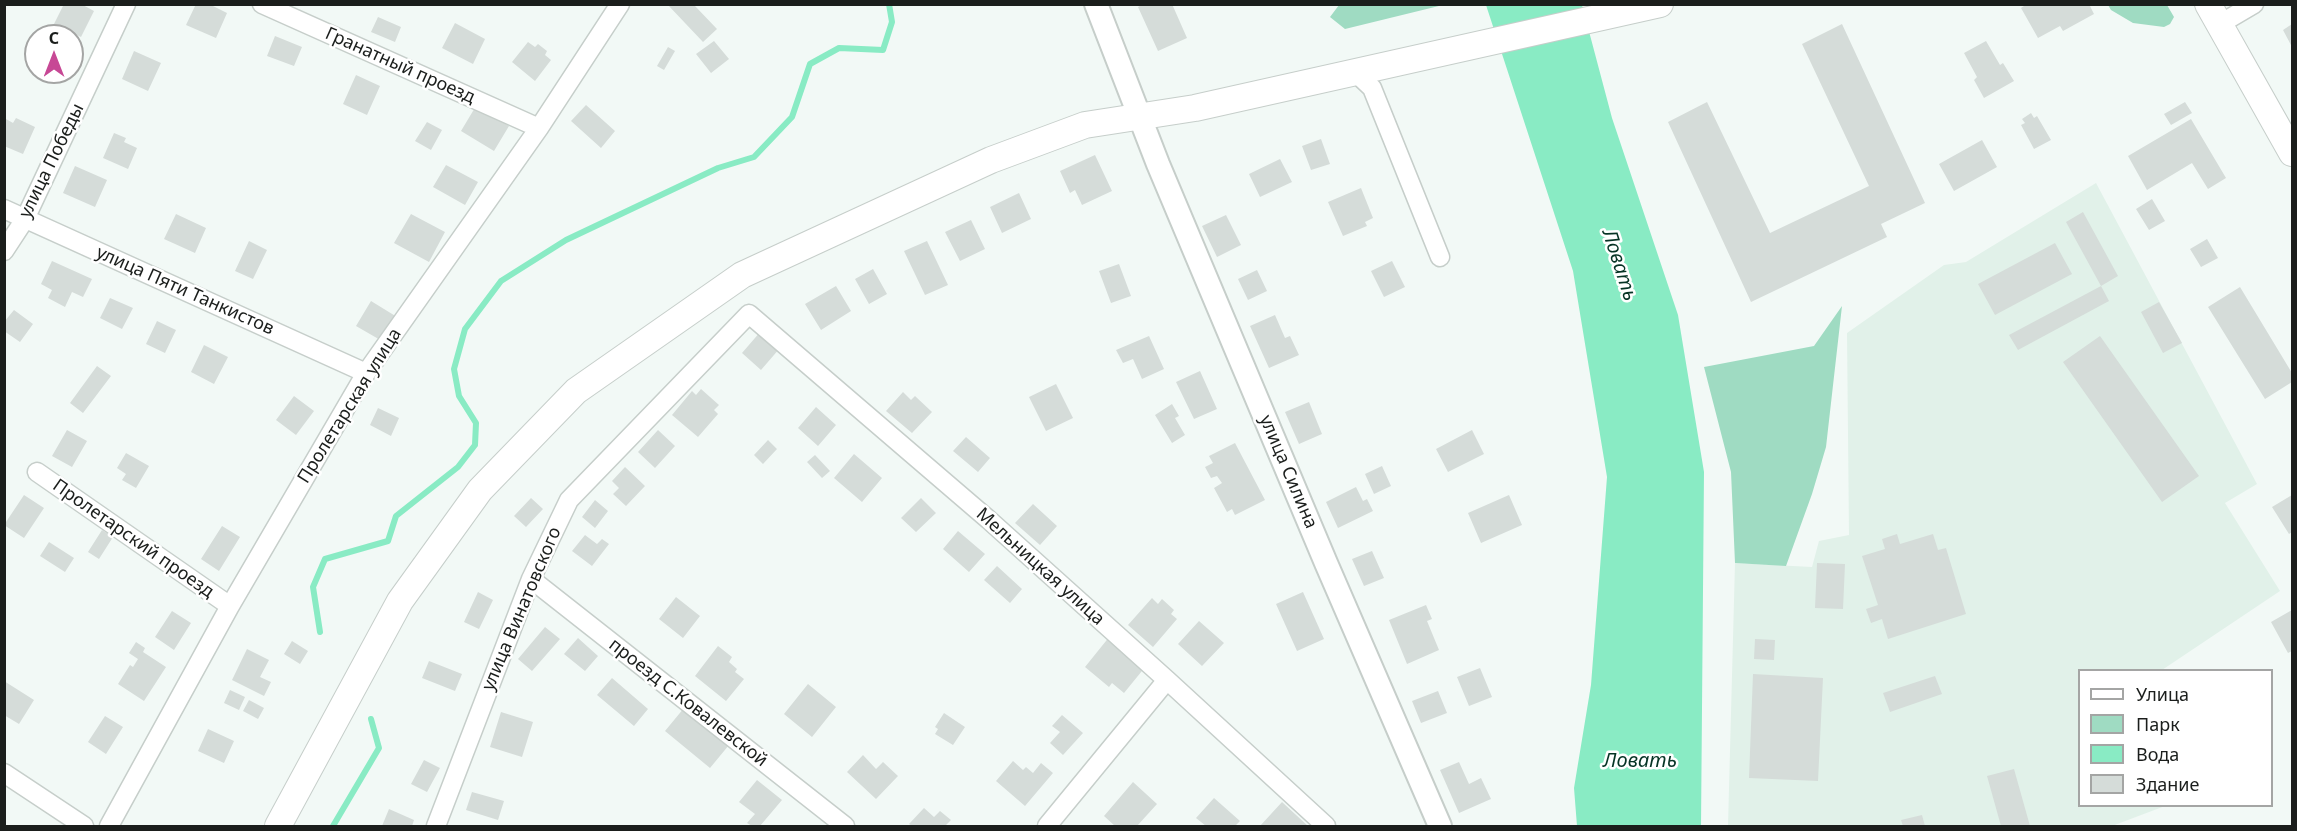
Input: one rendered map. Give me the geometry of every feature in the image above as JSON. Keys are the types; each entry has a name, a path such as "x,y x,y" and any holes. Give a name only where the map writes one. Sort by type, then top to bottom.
{"main road":[{"path":"278,826 400,601 480,490 576,391 742,275 991,160 1084,125 1195,108 1660,4"},
{"path":"2214,14 2292,153"}],"street":[{"name":"улица Победы","path":"4,251 25,219 126,4"},
{"name":"Гранатный проезд","path":"262,4 539,128"},
{"name":"Пролетарская улица","path":"109,826 230,606 366,373 539,128 620,4"},
{"name":"улица Силина","path":"1096,4 1158,164 1326,563 1440,826"},
{"path":"2214,14 2254,4"},
{"path":"1354,71 1372,88 1440,257"},
{"name":"улица Пяти Танкистов","path":"4,209 366,373"},
{"name":"улица Винатовского","path":"436,826 531,579 569,500 749,314"},
{"name":"Мельницкая улица","path":"749,314 989,520 1326,826"},
{"name":"Пролетарский проезд","path":"36,472 230,606"},
{"name":"проезд С.Ковалевской","path":"531,579 845,826"},
{"path":"1047,826 1167,680"},
{"path":"4,773 84,826"}],"shaded area":[{"path":"2096,183 2257,484 2225,503 2280,591 2163,669 2078,669 2078,807 2162,807 2112,826 1728,826 1735,563 1812,567 1819,541 1849,535 1847,333 1944,265 1966,262"}],"green space":[{"path":"1339,5 1443,5 1345,29 1330,17"},
{"path":"2108,5 2167,5 2174,17 2170,24 2164,27 2133,23 2111,10"},
{"path":"1842,306 1826,447 1786,566 1735,563 1731,472 1704,367 1814,346"}],"water":[{"name":"Ловать","path":"1486,5 1582,5 1612,118 1678,315 1704,472 1701,826 1577,826 1574,788 1591,685 1607,477 1573,271"}],"building":[{"path":"64,4 81,4 94,11 84,31 84,24 54,24"},
{"path":"196,4 209,4 227,13 216,38 186,25"},
{"path":"667,4 697,4 695,6 717,29 703,42"},
{"path":"1143,4 1172,4 1187,38 1158,51 1138,7"},
{"path":"2027,4 2089,4 2094,14 2063,31 2060,26 2038,38 2021,8"},
{"path":"378,17 401,27 395,42 371,32"},
{"path":"455,23 485,39 473,64 442,48"},
{"path":"1842,24 1925,203 1881,224 1887,237 1751,302 1668,122 1707,102 1770,233 1869,186 1802,44"},
{"path":"2292,24 2292,47 2283,30"},
{"path":"275,36 302,47 294,66 267,56"},
{"path":"714,41 729,59 711,73 696,54"},
{"path":"1986,41 2000,65 2003,63 2014,81 1984,98 1974,80 1977,77 1964,53"},
{"path":"528,42 535,47 538,44 547,51 545,55 551,60 535,81 512,62"},
{"path":"668,47 675,51 664,70 657,66"},
{"path":"134,51 161,63 148,91 122,79"},
{"path":"356,75 380,86 367,115 343,104"},
{"path":"2185,102 2192,113 2171,125 2164,114"},
{"path":"586,105 615,131 601,148 571,121"},
{"path":"476,106 509,126 494,151 461,131"},
{"path":"2031,113 2034,118 2037,116 2051,140 2034,149 2021,125 2025,123 2022,119"},
{"path":"16,118 35,127 23,154 4,146 4,123 6,119 13,123"},
{"path":"2191,119 2226,178 2208,189 2192,163 2147,190 2128,156"},
{"path":"427,122 442,130 431,150 415,141"},
{"path":"114,133 126,138 124,142 137,148 128,169 103,158"},
{"path":"1321,139 1330,164 1311,170 1302,146"},
{"path":"1982,140 1997,167 1954,191 1939,164"},
{"path":"1095,155 1112,191 1082,205 1075,190 1070,193 1060,171"},
{"path":"1280,159 1292,182 1260,197 1249,174"},
{"path":"446,165 478,182 465,205 433,187"},
{"path":"75,166 107,180 95,207 63,193"},
{"path":"1361,188 1373,218 1365,222 1367,226 1343,236 1328,202"},
{"path":"1019,193 1031,219 1002,233 990,207"},
{"path":"2152,199 2165,221 2149,230 2136,209"},
{"path":"2083,212 2118,276 2101,286 2066,222"},
{"path":"176,214 206,228 195,253 164,239"},
{"path":"411,214 445,232 429,262 394,243"},
{"path":"1226,215 1241,245 1217,257 1202,226"},
{"path":"971,220 985,249 960,261 945,232"},
{"path":"2207,239 2218,258 2201,267 2190,249"},
{"path":"249,241 267,250 253,279 235,271"},
{"path":"927,241 948,285 925,295 904,251"},
{"path":"2055,243 2072,274 1995,315 1978,284"},
{"path":"52,261 92,279 83,297 72,292 65,307 48,298 52,290 41,284"},
{"path":"1392,261 1405,287 1384,297 1371,271"},
{"path":"1119,264 1131,296 1111,303 1099,271"},
{"path":"873,269 887,294 869,304 855,279"},
{"path":"1257,270 1267,291 1248,300 1238,279"},
{"path":"836,286 851,311 821,330 805,304"},
{"path":"2101,286 2109,301 2018,350 2009,335"},
{"path":"2240,287 2292,373 2292,382 2265,399 2208,307"},
{"path":"110,298 133,308 122,329 100,318"},
{"path":"371,301 397,317 382,341 356,326"},
{"path":"2159,302 2182,343 2163,353 2141,312"},
{"path":"14,310 33,324 20,342 4,331 4,322"},
{"path":"1275,315 1285,338 1290,336 1299,355 1269,368 1250,326"},
{"path":"157,321 176,330 165,353 146,344"},
{"path":"761,331 780,348 761,370 742,353"},
{"path":"1149,336 1164,369 1142,379 1133,359 1123,363 1116,350"},
{"path":"2100,336 2199,476 2162,502 2063,362"},
{"path":"204,345 228,357 214,384 191,372"},
{"path":"97,366 111,376 83,413 70,403"},
{"path":"1200,371 1217,409 1194,419 1176,382"},
{"path":"1056,384 1073,418 1046,431 1029,397"},
{"path":"701,389 719,405 714,410 718,414 698,437 672,415 692,391 696,395"},
{"path":"903,392 911,400 915,396 932,412 912,433 886,411"},
{"path":"294,396 314,411 296,435 276,420"},
{"path":"1309,402 1322,434 1299,444 1285,412"},
{"path":"1172,404 1179,416 1175,418 1185,435 1172,443 1155,415"},
{"path":"816,407 836,425 818,446 798,428"},
{"path":"378,408 399,418 391,436 370,425"},
{"path":"67,430 87,441 72,467 52,456"},
{"path":"658,430 675,446 655,468 638,452"},
{"path":"1472,430 1484,454 1448,472 1436,449"},
{"path":"966,437 990,458 978,472 953,451"},
{"path":"768,440 777,449 763,464 754,455"},
{"path":"1235,443 1265,500 1235,515 1232,509 1227,512 1214,488 1222,483 1217,476 1211,478 1205,467 1213,463 1209,456"},
{"path":"126,453 149,466 136,488 122,480 126,474 117,468"},
{"path":"854,454 882,478 862,502 834,478"},
{"path":"815,455 830,471 822,478 807,462"},
{"path":"1382,466 1391,486 1374,494 1365,474"},
{"path":"625,467 645,486 626,506 613,494 619,488 612,481"},
{"path":"1356,487 1363,501 1367,499 1373,511 1338,528 1326,502"},
{"path":"24,495 44,508 24,538 4,525"},
{"path":"1509,495 1522,525 1481,543 1468,513"},
{"path":"2292,495 2292,532 2289,534 2272,507"},
{"path":"531,498 543,509 526,527 514,516"},
{"path":"921,498 936,513 916,532 901,518"},
{"path":"595,500 608,511 595,528 582,517"},
{"path":"1033,504 1057,526 1040,545 1015,523"},
{"path":"222,526 240,537 219,571 201,559"},
{"path":"102,530 113,537 99,559 88,552"},
{"path":"958,531 985,554 969,572 943,549"},
{"path":"1897,534 1900,544 1933,534 1938,550 1946,548 1966,614 1888,639 1882,619 1871,623 1866,609 1878,605 1862,556 1885,549 1882,539"},
{"path":"585,535 597,544 602,539 609,544 592,566 572,551"},
{"path":"49,542 74,558 65,572 40,556"},
{"path":"1372,551 1384,578 1364,586 1352,559"},
{"path":"1817,563 1845,564 1843,609 1815,608"},
{"path":"997,566 1022,589 1010,603 984,580"},
{"path":"478,592 493,600 479,629 464,622"},
{"path":"1303,592 1324,639 1297,651 1276,604"},
{"path":"676,597 700,616 683,638 659,619"},
{"path":"1152,598 1158,604 1162,599 1174,610 1171,614 1177,619 1153,647 1128,625"},
{"path":"1426,605 1432,619 1427,621 1439,650 1407,664 1389,620"},
{"path":"2292,610 2292,651 2288,653 2271,622"},
{"path":"172,611 191,623 174,650 155,637"},
{"path":"1199,621 1224,643 1202,666 1178,644"},
{"path":"545,627 560,639 532,671 518,659"},
{"path":"1110,636 1146,666 1124,693 1112,683 1109,687 1085,667"},
{"path":"578,638 598,656 585,671 564,654"},
{"path":"1755,639 1775,640 1774,660 1754,659"},
{"path":"292,641 308,651 300,664 284,654"},
{"path":"136,642 145,648 143,652 166,667 144,701 118,684 130,665 133,667 138,659 129,653"},
{"path":"718,646 732,657 729,662 737,669 735,672 744,679 726,701 695,676"},
{"path":"247,649 269,660 260,677 271,682 264,696 232,680"},
{"path":"429,661 462,674 455,691 422,678"},
{"path":"1480,668 1492,697 1469,706 1457,677"},
{"path":"1753,674 1823,678 1818,781 1749,778"},
{"path":"1935,676 1942,694 1890,712 1883,693"},
{"path":"612,678 648,709 634,726 597,695"},
{"path":"4,681 34,700 19,724 4,715"},
{"path":"808,684 836,707 812,737 784,714"},
{"path":"230,690 245,697 239,710 224,703"},
{"path":"1438,691 1447,713 1421,723 1412,701"},
{"path":"249,700 264,708 258,719 243,711"},
{"path":"684,708 729,745 710,768 665,731"},
{"path":"501,712 533,722 522,757 490,747"},
{"path":"944,713 965,727 953,745 935,734 938,729 935,727"},
{"path":"1062,715 1083,733 1063,755 1050,743 1060,732 1052,726"},
{"path":"105,716 123,727 106,754 88,742"},
{"path":"208,729 234,741 224,763 198,751"},
{"path":"863,755 876,769 883,762 898,776 876,799 847,772"},
{"path":"424,760 440,768 427,792 411,784"},
{"path":"1013,761 1023,770 1026,767 1033,773 1041,763 1053,773 1025,806 996,781"},
{"path":"1459,762 1469,784 1481,778 1491,799 1459,813 1440,770"},
{"path":"2014,769 2030,826 2001,826 1987,776"},
{"path":"757,780 782,800 760,826 752,826 747,823 755,814 739,802"},
{"path":"1133,782 1157,804 1137,826 1115,826 1104,816"},
{"path":"472,792 504,801 498,820 466,810"},
{"path":"1214,798 1240,821 1235,826 1206,826 1196,818"},
{"path":"1282,802 1308,826 1260,826"},
{"path":"924,808 934,817 940,811 951,820 945,826 912,826 909,824"},
{"path":"389,809 414,820 412,826 382,826"},
{"path":"1922,815 1925,826 1903,826 1901,820"}],"waterway":[{"path":"320,632 313,587 325,559 388,541 396,516 458,467 475,445 476,423 459,396 454,369 465,329 501,281 566,240 718,168 754,157 792,117 810,64 839,48 883,50 892,22 889,4"},
{"path":"333,826 379,748 371,719"}]}
